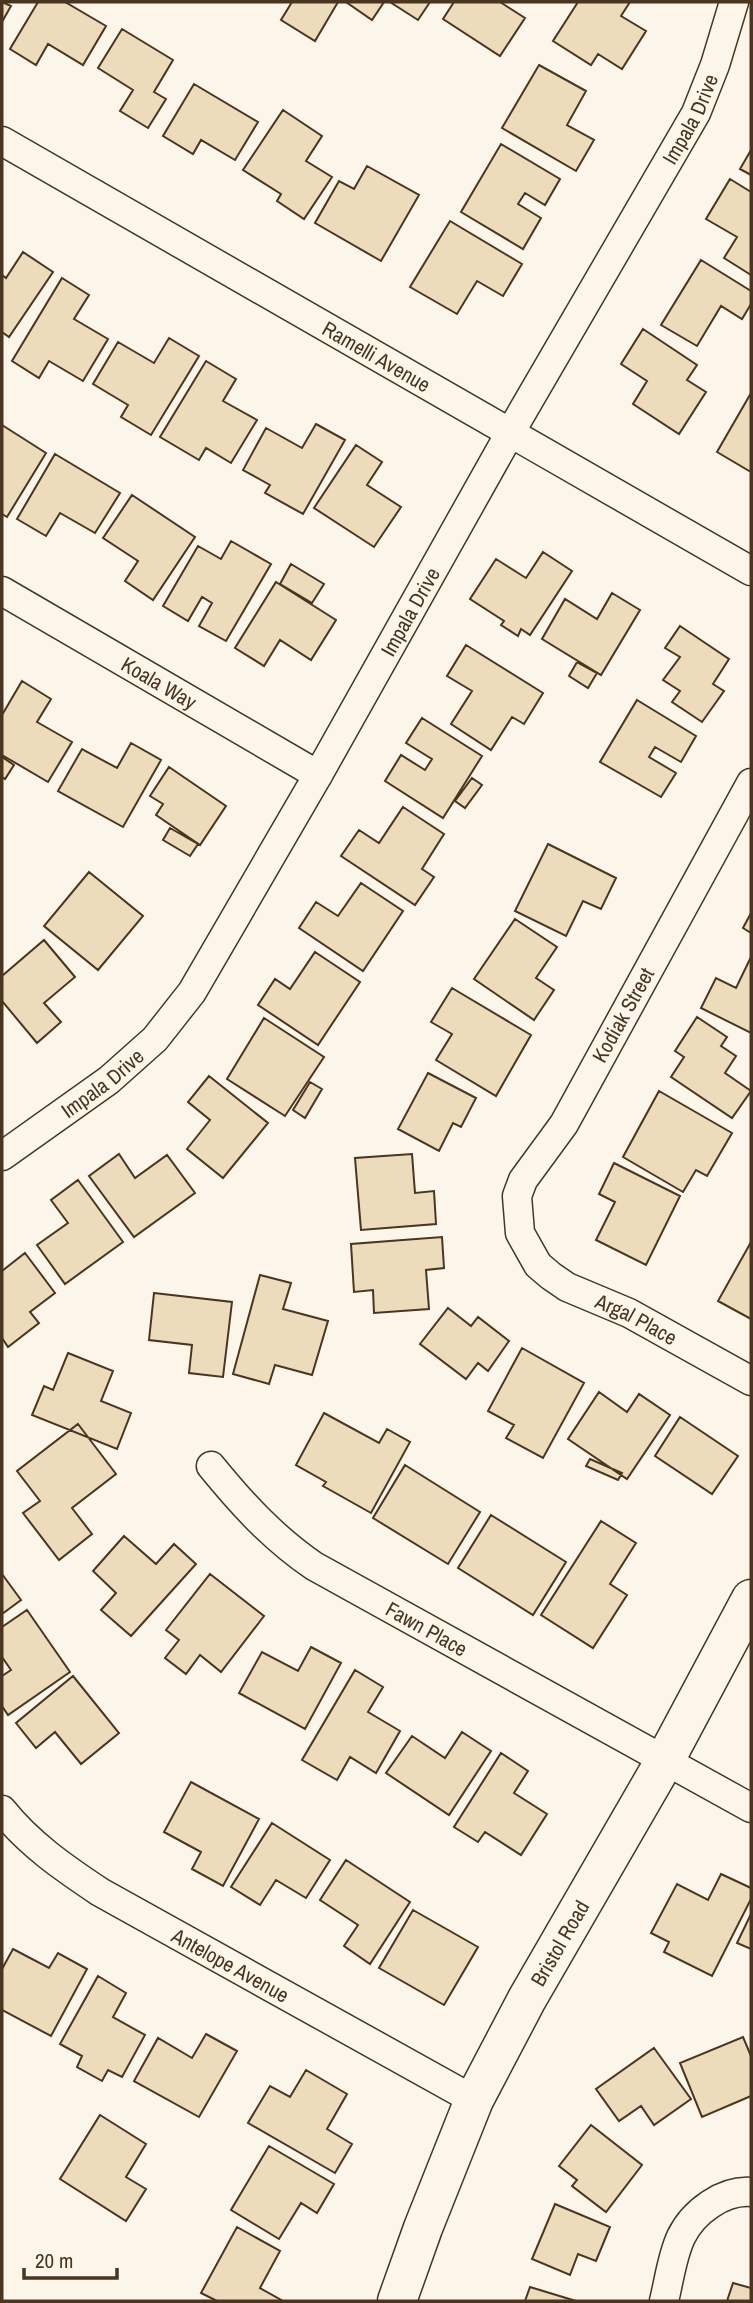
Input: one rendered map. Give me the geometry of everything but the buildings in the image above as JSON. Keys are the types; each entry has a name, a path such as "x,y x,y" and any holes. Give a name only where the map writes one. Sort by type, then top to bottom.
{"street":[{"name":"Impala Drive","path":"2,1156 109,1080 155,1039 192,992 318,775 510,433 696,113 715,65 734,2"},
{"name":"Ramelli Avenue","path":"2,141 751,571"},
{"name":"Koala Way","path":"2,591 318,775"},
{"name":"Kodiak Street","path":"528,1249 520,1233 518,1212 517,1196 523,1180 564,1124 751,783"},
{"name":"Argal Place","path":"528,1249 538,1265 567,1287 629,1313 751,1381"},
{"name":"Fawn Place","path":"211,1466 258,1521 294,1553 314,1566 751,1808"},
{"name":"Bristol Road","path":"397,2301 474,2100 527,1999 664,1762 751,1599"},
{"name":"Antelope Avenue","path":"2,1810 31,1842 64,1869 100,1892 474,2100"},
{"path":"664,2301 680,2239 688,2225 710,2204 740,2194"}]}
